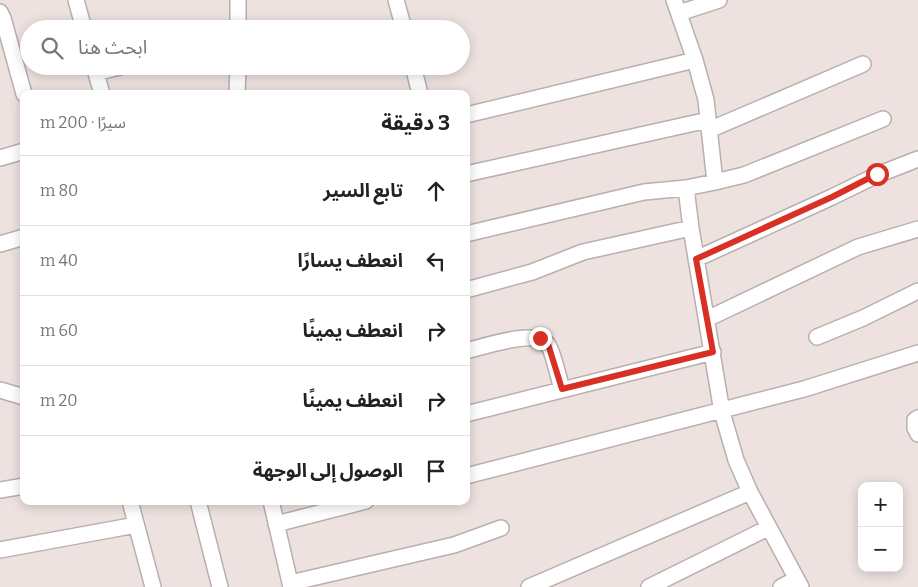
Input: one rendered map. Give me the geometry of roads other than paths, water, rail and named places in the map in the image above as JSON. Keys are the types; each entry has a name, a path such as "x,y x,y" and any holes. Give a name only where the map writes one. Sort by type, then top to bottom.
{"street":[{"path":"76,0 82,20"},
{"path":"238,0 238,20"},
{"path":"396,0 402,20"},
{"path":"715,182 706,100 695,60 676,6 720,0"},
{"path":"0,12 23,90"},
{"path":"470,114 695,60"},
{"path":"470,173 709,125 863,64"},
{"path":"96,75 101,90"},
{"path":"237,90 238,75"},
{"path":"415,75 419,90"},
{"path":"470,233 644,192 686,188 744,175 882,119"},
{"path":"0,158 20,152"},
{"path":"696,259 832,197 877,174 918,159"},
{"path":"686,188 722,412 736,460 750,492 798,583 780,587"},
{"path":"470,289 532,272 583,252 691,228"},
{"path":"707,319 858,247 918,229"},
{"path":"0,244 20,239"},
{"path":"817,337 918,292"},
{"path":"470,350 520,338 540,338 548,344 562,389"},
{"path":"470,413 713,352"},
{"path":"470,475 722,412 804,389 918,353"},
{"path":"0,390 20,396"},
{"path":"918,418 915,420 915,428 918,434"},
{"path":"0,490 20,487"},
{"path":"529,587 750,492"},
{"path":"131,505 153,587"},
{"path":"199,505 220,587"},
{"path":"272,505 290,585 454,545 501,528"},
{"path":"276,524 350,505"},
{"path":"0,550 136,525"},
{"path":"650,587 768,528"}]}
